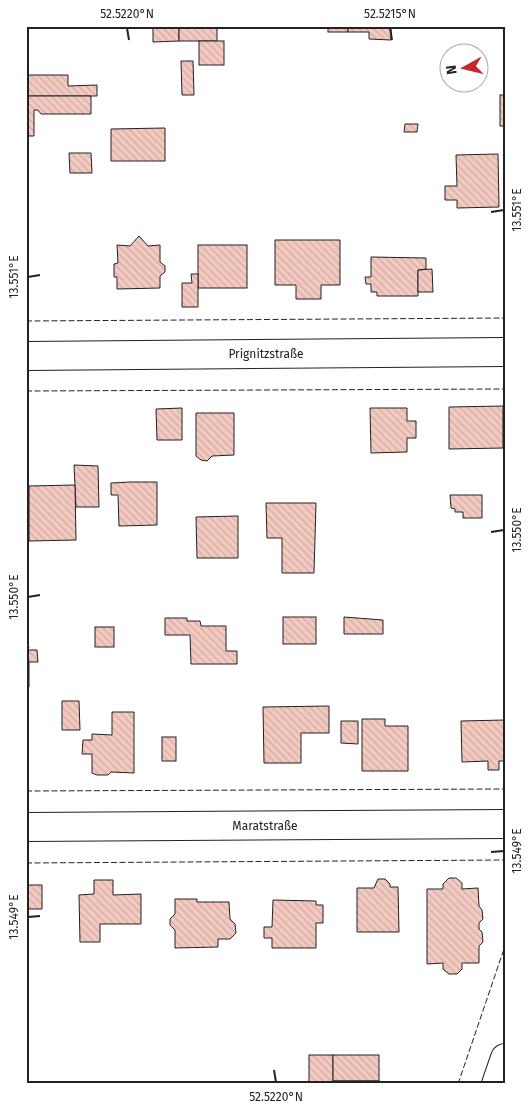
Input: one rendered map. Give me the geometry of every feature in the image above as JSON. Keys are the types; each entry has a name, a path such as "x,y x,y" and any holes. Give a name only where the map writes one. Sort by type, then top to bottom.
{"street":[{"name":"Prignitzstraße","path":"26,356 505,352"},
{"name":"Maratstraße","path":"26,827 505,824"},
{"path":"496,1084 505,1058"}],"building":[{"path":"153,26 179,26 179,41 153,42"},
{"path":"179,26 217,26 217,41 179,41"},
{"path":"328,26 348,26 348,32 328,32"},
{"path":"348,26 391,26 391,40 369,39 369,32 348,32"},
{"path":"199,41 224,41 224,65 199,65"},
{"path":"181,61 193,61 194,95 182,95"},
{"path":"28,75 68,75 68,86 97,85 97,96 26,96"},
{"path":"500,95 505,95 505,126 500,126"},
{"path":"26,96 91,96 91,114 41,114 38,110 34,110 34,136 26,136"},
{"path":"405,124 418,124 417,132 404,132"},
{"path":"165,128 165,161 111,161 111,129"},
{"path":"69,153 91,153 92,173 70,173"},
{"path":"498,154 499,207 457,208 457,200 445,200 445,186 457,186 456,155"},
{"path":"139,236 148,246 160,245 160,262 165,266 165,272 160,276 160,288 117,289 117,277 114,277 114,264 118,263 117,245 130,246"},
{"path":"275,240 340,240 340,285 321,285 321,299 296,299 296,285 275,285"},
{"path":"198,245 247,245 247,288 198,288"},
{"path":"371,257 426,258 426,269 418,270 418,296 377,296 377,292 371,292 371,284 366,284 365,277 371,277"},
{"path":"432,269 433,292 418,292 418,270"},
{"path":"191,274 198,274 198,307 182,307 182,283 192,283"},
{"path":"503,406 503,448 449,449 449,407"},
{"path":"182,408 182,440 157,440 156,409"},
{"path":"370,408 407,408 407,421 416,421 416,438 407,438 407,452 371,453"},
{"path":"196,413 234,413 234,455 212,456 207,461 201,460 196,456"},
{"path":"74,465 98,466 99,507 76,507"},
{"path":"157,482 157,525 119,526 118,495 111,495 111,483"},
{"path":"75,485 76,540 29,541 29,486"},
{"path":"450,495 482,495 482,518 463,518 463,512 455,512 455,509 451,508"},
{"path":"266,503 316,503 314,573 282,573 282,538 267,538"},
{"path":"238,516 238,558 197,558 196,517"},
{"path":"283,617 316,617 316,644 283,644"},
{"path":"344,617 383,620 383,634 344,634"},
{"path":"165,618 187,618 187,621 200,621 201,626 226,626 226,651 237,651 237,664 191,664 190,635 165,635"},
{"path":"95,627 114,627 114,647 95,647"},
{"path":"26,647 29,647 28,650 37,650 38,662 29,662 29,687 26,687"},
{"path":"62,701 79,701 80,730 62,730"},
{"path":"329,706 329,733 301,733 301,763 264,763 263,707"},
{"path":"112,712 134,712 134,773 111,772 108,775 97,775 92,773 92,754 82,754 83,740 92,740 92,734 112,735"},
{"path":"362,719 385,719 385,726 408,726 408,771 362,771"},
{"path":"505,720 505,761 499,761 499,770 488,770 488,761 462,762 461,721"},
{"path":"341,721 358,721 358,744 341,743"},
{"path":"162,737 176,737 176,761 162,761"},
{"path":"449,878 456,878 462,883 462,889 478,888 479,906 482,910 483,919 479,923 483,942 479,946 479,963 462,963 462,969 457,974 449,974 443,969 443,963 427,964 427,889 443,889 443,884"},
{"path":"378,879 385,879 390,884 390,887 398,887 399,932 357,932 357,888 374,888"},
{"path":"94,880 113,880 113,895 141,894 141,924 100,924 100,942 80,942 79,895 94,894"},
{"path":"26,885 42,885 42,909 28,909 28,942 26,942"},
{"path":"175,899 197,899 197,902 229,902 230,919 235,924 236,933 230,939 218,939 218,947 175,948 175,930 170,925 170,919 175,914"},
{"path":"273,900 316,901 316,905 323,905 323,923 316,923 316,948 272,948 272,938 264,938 264,927 272,927"},
{"path":"309,1055 333,1055 333,1084 309,1084"},
{"path":"333,1055 379,1055 379,1081 333,1081"},
{"path":"333,1081 379,1081 379,1084 333,1084"}],"fence":[{"path":"26,321 505,318"},
{"path":"26,391 505,389"},
{"path":"26,791 505,789"},
{"path":"26,863 505,860"},
{"path":"458,1084 505,946"}]}
